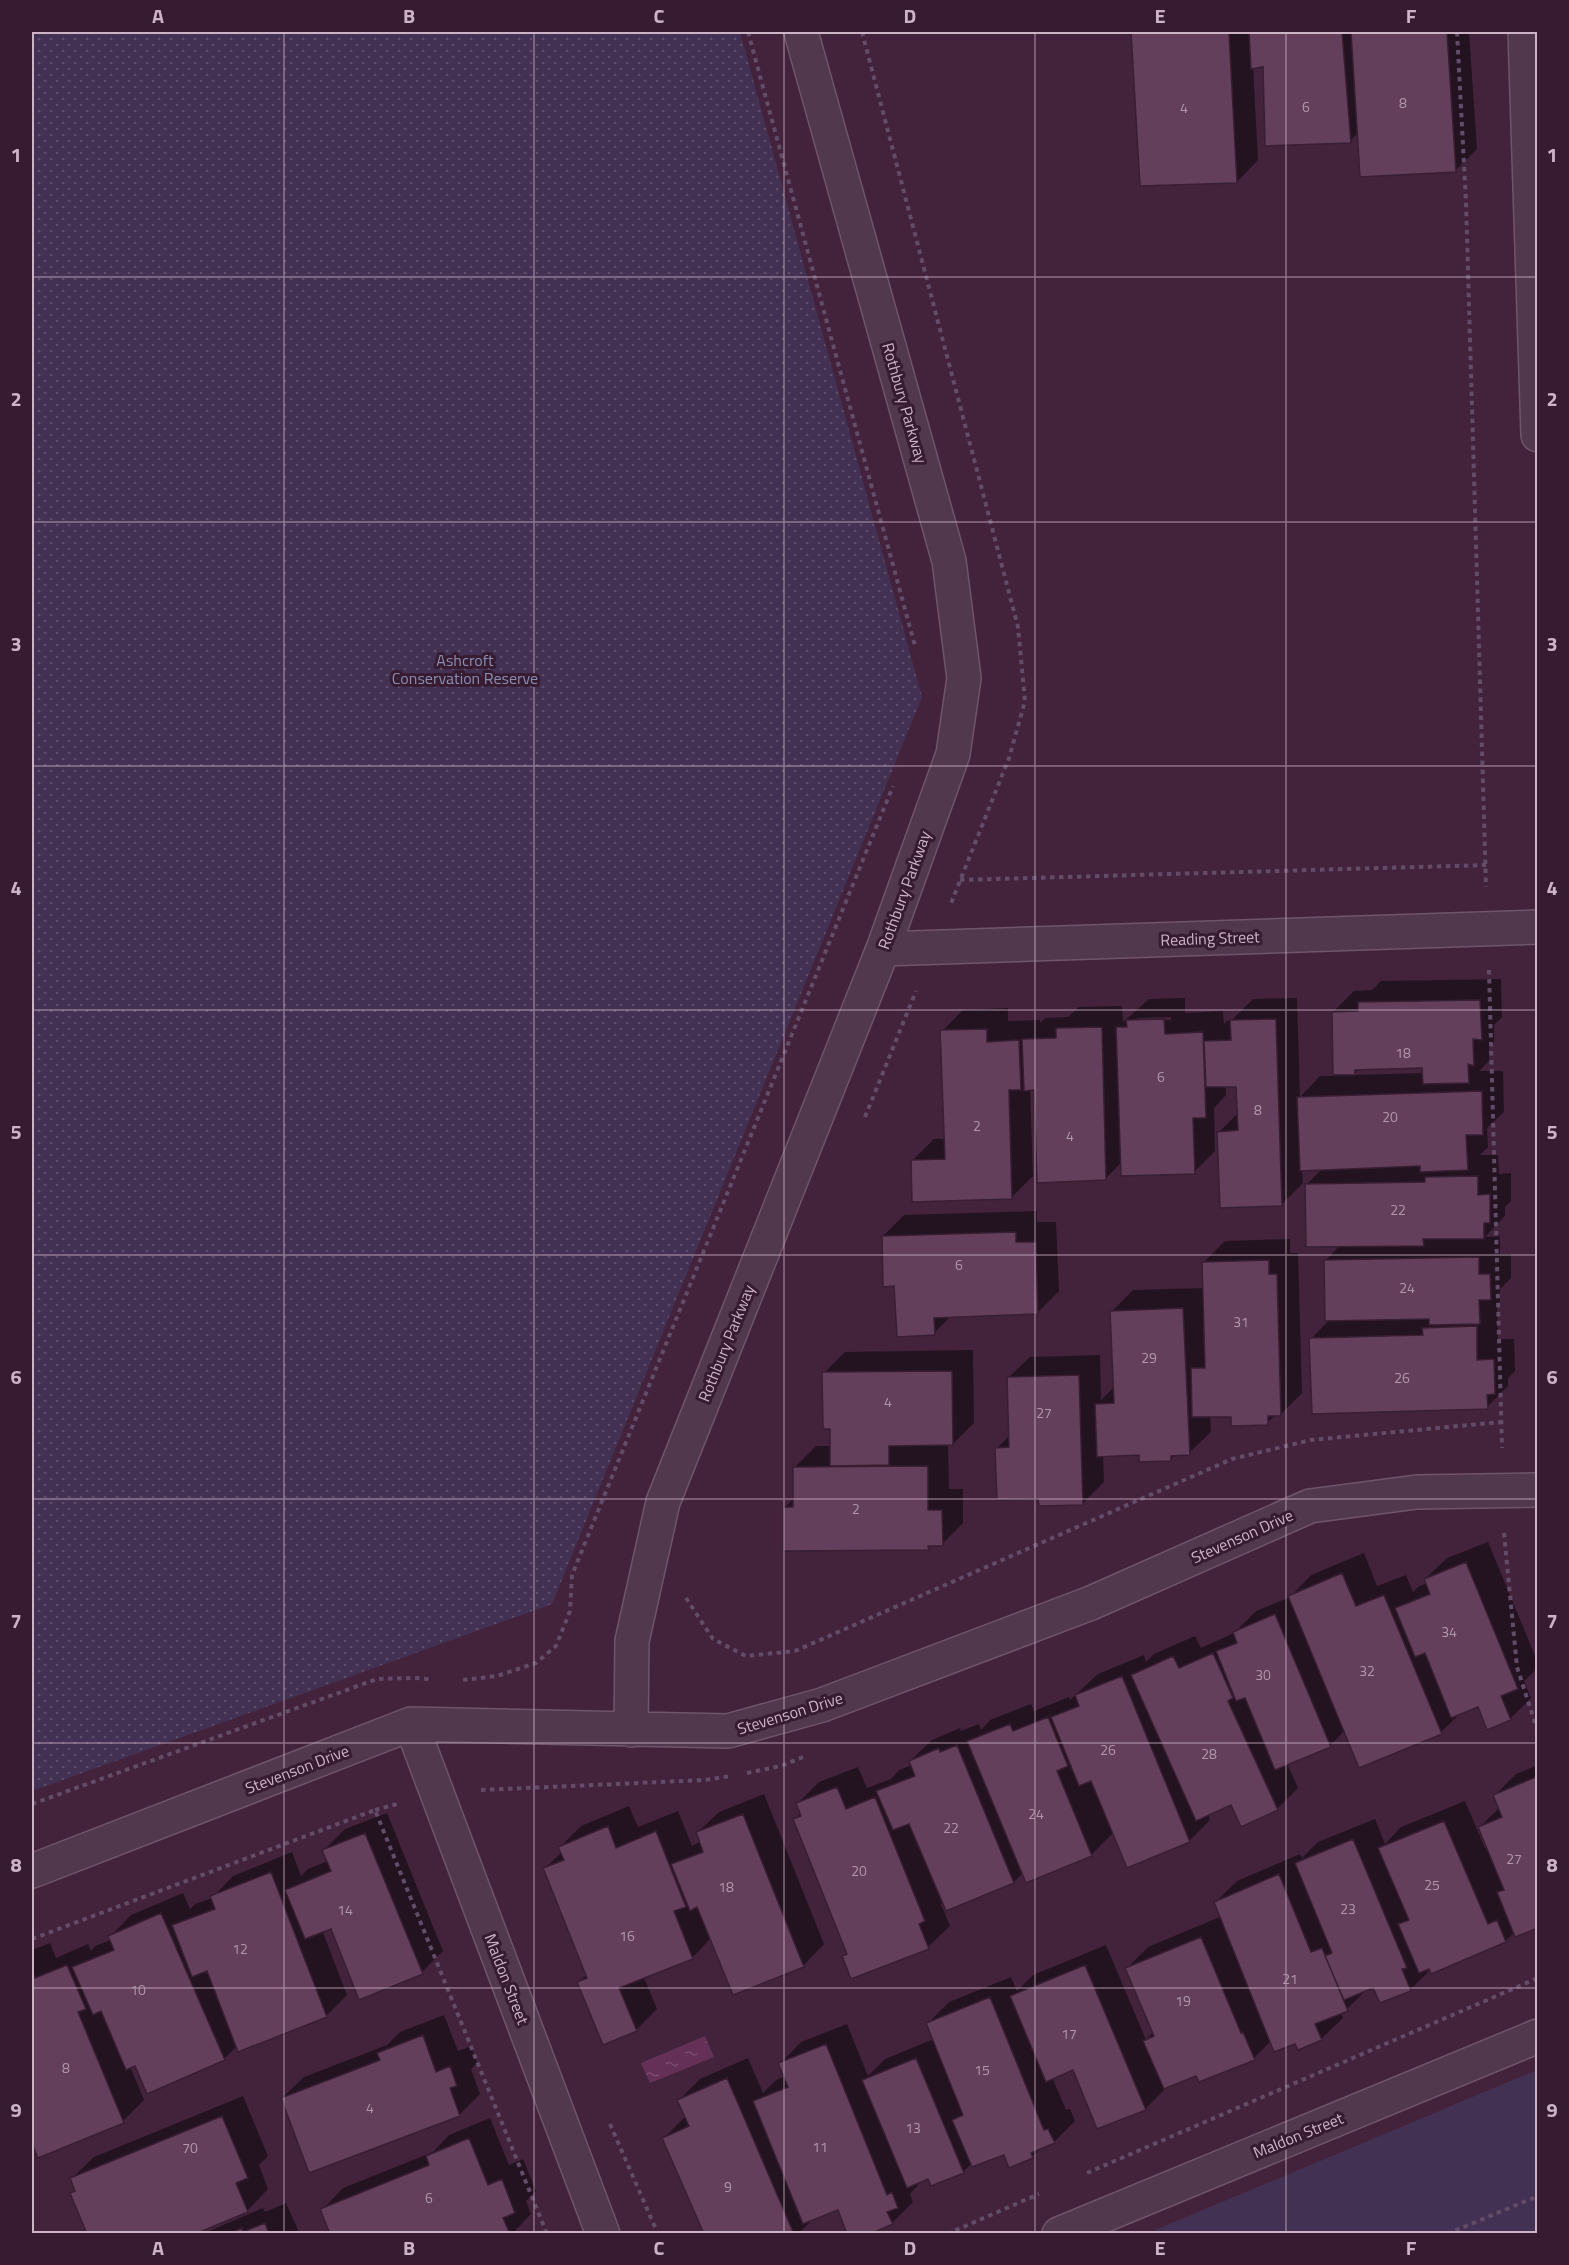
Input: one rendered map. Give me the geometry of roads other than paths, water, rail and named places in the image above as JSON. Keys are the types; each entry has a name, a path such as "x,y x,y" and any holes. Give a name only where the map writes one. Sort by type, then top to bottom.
{"street":[{"name":"Rothbury Parkway","path":"631,1730 632,1641 663,1502 884,949 953,754 964,678 949,561 801,32"},
{"path":"1525,32 1538,435"},
{"name":"Reading Street","path":"884,949 1538,927"},
{"name":"Stevenson Drive","path":"32,1871 411,1725 728,1731 822,1705 1091,1602 1310,1506 1417,1492 1538,1490"},
{"name":"Maldon Street","path":"411,1725 603,2234"},
{"name":"Maldon Street","path":"1059,2234 1538,2036"}],"water":[{"path":"705,2036 714,2057 650,2083 641,2063"}],"park label":[{"name":"Ashcroft Conservation Reserve","path":"465,669"}]}
